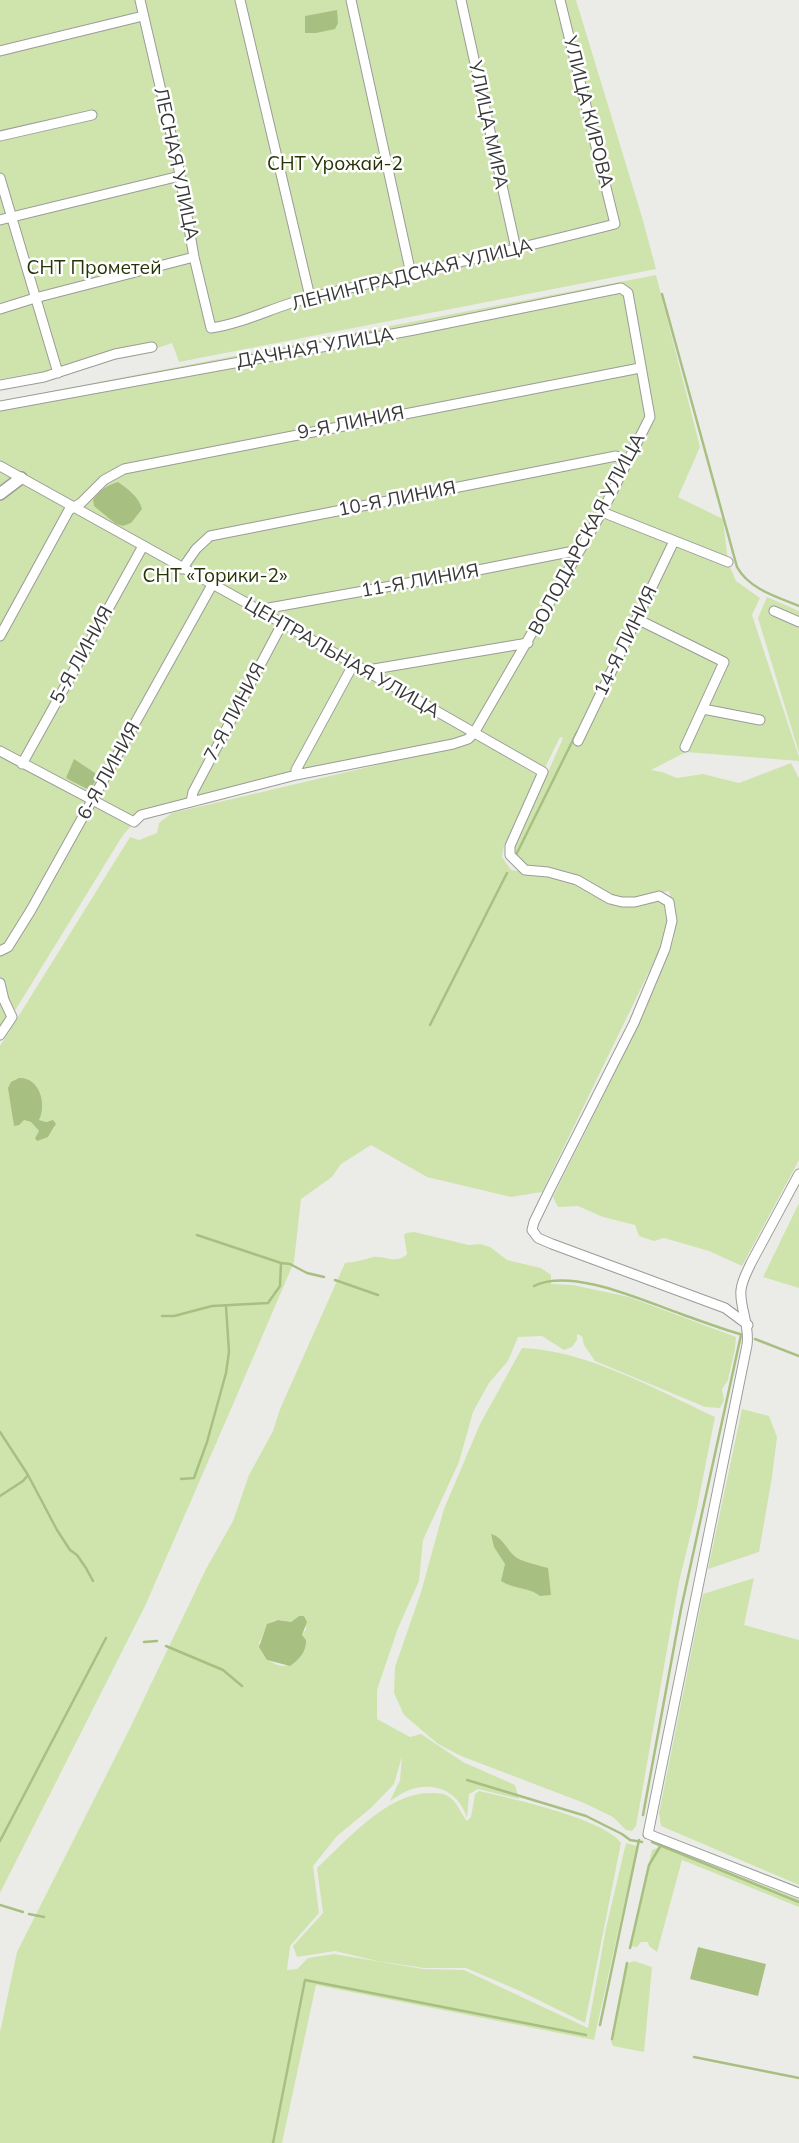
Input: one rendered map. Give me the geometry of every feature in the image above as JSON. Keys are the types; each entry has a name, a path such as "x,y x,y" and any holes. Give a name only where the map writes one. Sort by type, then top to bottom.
{"street":[{"name":"ЛЕСНАЯ УЛИЦА","path":"140,0 180,176 194,257 211,328"},
{"path":"240,0 310,298"},
{"path":"351,0 411,274"},
{"name":"УЛИЦА МИРА","path":"461,0 516,249"},
{"name":"УЛИЦА КИРОВА","path":"560,0 615,224"},
{"path":"0,51 143,16"},
{"path":"0,136 92,114"},
{"path":"0,220 180,176"},
{"path":"0,178 58,373"},
{"name":"ЛЕНИНГРАДСКАЯ УЛИЦА","path":"211,328 230,326 310,298 615,224"},
{"path":"0,309 194,257"},
{"name":"ДАЧНАЯ УЛИЦА","path":"0,406 414,330 621,288 628,293"},
{"name":"ВОЛОДАРСКАЯ УЛИЦА","path":"474,733 528,643 602,512 626,460 650,417 628,293"},
{"path":"0,386 58,373 115,354 152,347"},
{"name":"9-Я ЛИНИЯ","path":"0,636 69,510 75,508 114,473 130,467 640,368"},
{"name":"10-Я ЛИНИЯ","path":"182,569 196,549 210,536 616,456 626,460"},
{"name":"ЦЕНТРАЛЬНАЯ УЛИЦА","path":"0,466 182,569 261,611 543,772 510,846 510,855 525,870 548,872 577,880 610,898 622,902 635,902 659,896 669,902 672,911 670,935 634,1023 534,1222 533,1233 552,1244 725,1308 748,1325"},
{"path":"0,494 21,478"},
{"path":"602,512 728,562"},
{"name":"14-Я ЛИНИЯ","path":"578,741 674,541"},
{"name":"5-Я ЛИНИЯ","path":"22,764 143,546"},
{"name":"11-Я ЛИНИЯ","path":"261,611 569,552 578,552"},
{"name":"6-Я ЛИНИЯ","path":"0,951 8,947 32,910 212,585"},
{"path":"774,611 799,622"},
{"path":"637,619 724,662 685,747"},
{"name":"7-Я ЛИНИЯ","path":"191,802 193,792 282,624"},
{"path":"367,672 374,669 528,643"},
{"path":"296,775 296,770 353,665"},
{"path":"703,710 760,720"},
{"path":"0,751 134,822 141,815 296,775 453,744 468,738 474,733"},
{"path":"0,983 4,1000 12,1017 0,1035"},
{"path":"799,1174 744,1278 740,1292 748,1325 745,1354 648,1834 799,1894"}],"green space":[{"name":"СНТ Урожай-2","path":"0,0 576,0 656,269 179,362 172,343 135,356 0,379"},
{"name":"СНТ «Торики-2»","path":"656,275 700,447 678,497 723,519 728,562 736,581 760,598 752,615 799,757 799,761 686,752 651,770 677,778 703,774 739,783 791,763 799,778 799,1160 742,1266 709,1251 664,1238 654,1241 639,1236 635,1225 603,1217 578,1206 558,1207 553,1197 637,1028 674,938 675,910 669,891 623,901 600,891 526,869 512,855 512,846 541,780 548,772 563,738 560,737 543,772 474,733 403,754 141,815 123,835 0,1035 0,401"},
{"path":"767,597 799,611 799,753 758,618"},
{"path":"476,739 538,776 504,846 502,857 511,870 548,875 576,882 622,907 657,902 664,905 667,922 660,949 542,1192 511,1197 427,1177 371,1145 341,1164 332,1177 301,1199 294,1262 231,1409 146,1604 0,1893 0,1046 130,837 139,840 157,833 159,823 172,813 454,747","holes":["11,1103 43,1122 50,1121 55,1127 48,1137 35,1138 39,1131 31,1122 24,1120 14,1125"]},
{"path":"799,1203 799,1288 763,1277"},
{"path":"414,1232 469,1245 480,1244 490,1247 507,1260 541,1268 551,1275 551,1284 573,1285 629,1297 736,1337 728,1380 722,1389 724,1400 720,1408 705,1407 595,1361 584,1345 582,1336 577,1334 577,1340 572,1347 564,1350 542,1336 518,1337 508,1361 489,1383 473,1412 459,1462 423,1540 419,1581 398,1628 377,1690 377,1719 410,1737 421,1734 463,1762 515,1785 519,1799 478,1789 469,1794 467,1818 458,1801 444,1790 435,1788 417,1788 405,1792 390,1801 400,1780 402,1756 394,1784 371,1808 337,1836 313,1866 319,1913 290,1946 287,1970 297,1969 308,1958 334,1954 423,1969 464,1970 588,2028 606,1928 626,1843 637,1846 594,2040 316,1985 282,2143 0,2143 0,2032 17,1952 129,1730 206,1569 233,1521 249,1475 273,1431 280,1409 345,1263 373,1257 399,1259 407,1254 404,1235","holes":["299,1616 304,1616 306,1629 302,1635 306,1640 306,1645 303,1654 293,1664 283,1666 267,1660 259,1643 271,1622 279,1620 291,1622"]},
{"path":"522,1348 546,1350 596,1364 621,1373 715,1417 697,1508 679,1582 636,1826 632,1831 626,1830 613,1817 584,1803 461,1756 438,1744 404,1715 394,1693 395,1667 421,1592 444,1509 480,1424"},
{"path":"742,1409 769,1416 777,1437 759,1552 708,1569"},
{"path":"754,1578 744,1625 799,1640 799,1885 661,1826 659,1813 703,1594"},
{"path":"479,1791 533,1804 577,1818 612,1834 621,1843 585,2023 520,1991 466,1968 424,1968 377,1961 335,1951 297,1957 293,1946 323,1913 317,1868 354,1832 383,1809 399,1800 414,1795 430,1793 450,1797 467,1821 471,1817 475,1794"},
{"path":"662,1846 799,1899 799,1907 682,1860 657,1952 649,1946 648,1942 641,1942 637,1947 630,1946 652,1850"},
{"path":"634,1961 652,1967 644,2052 613,2046 611,2041 626,1964"}],"shaded area":[{"path":"337,10 338,23 335,29 305,33 305,16"},
{"path":"118,482 136,497 142,509 131,523 123,526 116,524 94,506 93,500 104,488"},
{"path":"74,759 95,773 95,782 89,790 66,778"},
{"path":"19,1078 32,1082 40,1093 42,1107 39,1120 46,1122 53,1120 56,1124 48,1137 37,1141 35,1138 39,1131 31,1122 24,1120 19,1125 14,1126 8,1088 11,1082"},
{"path":"491,1534 499,1538 517,1558 548,1568 551,1595 540,1596 501,1581 505,1564 494,1547"},
{"path":"299,1616 304,1616 307,1622 302,1635 306,1640 306,1644 302,1655 290,1666 267,1660 259,1647 267,1624 278,1620 291,1622"},
{"path":"698,1947 766,1964 758,1996 690,1979"}],"waterway":[{"path":"662,294 737,567 742,575 756,587 799,606"},
{"path":"324,339 371,332"},
{"path":"516,855 577,732"},
{"path":"430,1025 507,873"},
{"path":"197,1235 281,1263 290,1264 307,1273 324,1277"},
{"path":"162,1316 174,1316 212,1306 268,1303 280,1286 281,1263"},
{"path":"335,1280 378,1295"},
{"path":"534,1286 549,1281 587,1283 628,1294 743,1335"},
{"path":"181,1479 194,1478 207,1442 226,1373 229,1352 226,1306"},
{"path":"643,1815 681,1609 741,1335"},
{"path":"755,1339 799,1356"},
{"path":"0,1432 28,1475 57,1530 70,1550 77,1555 93,1581"},
{"path":"0,1496 23,1481 28,1475"},
{"path":"0,1841 106,1638"},
{"path":"144,1642 157,1641"},
{"path":"166,1646 223,1670 242,1686"},
{"path":"467,1780 586,1816 630,1840 642,1842"},
{"path":"600,2025 639,1840"},
{"path":"652,1842 799,1902"},
{"path":"630,1948 649,1865 661,1845"},
{"path":"0,1905 23,1912"},
{"path":"29,1914 44,1917"},
{"path":"612,2039 627,1963"},
{"path":"273,2143 305,1980 586,2035"},
{"path":"694,2057 799,2078"}],"park label":[{"name":"СНТ Прометей","path":"94,268"}]}
